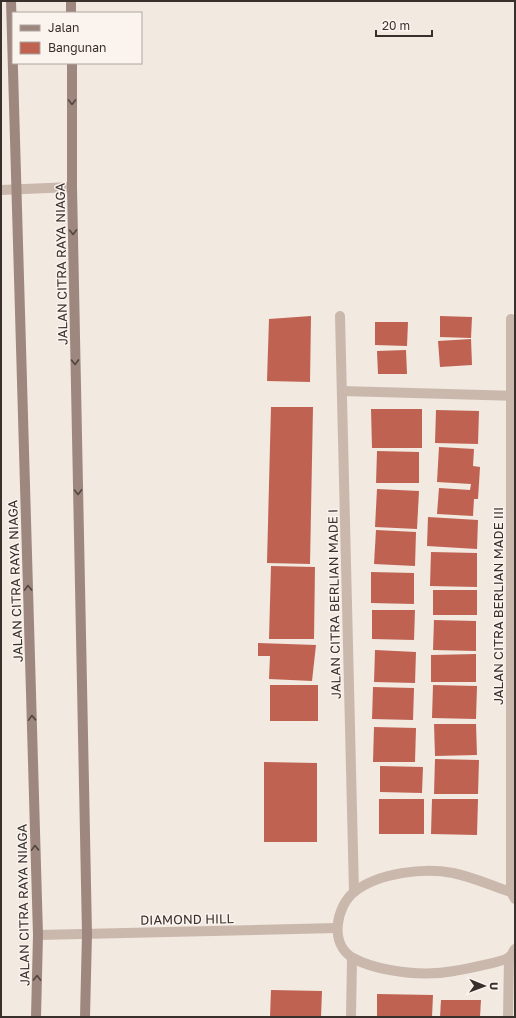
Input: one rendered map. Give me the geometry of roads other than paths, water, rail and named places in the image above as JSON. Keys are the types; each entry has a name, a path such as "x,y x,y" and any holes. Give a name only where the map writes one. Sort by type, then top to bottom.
{"street":[{"name":"JALAN CITRA RAYA NIAGA","path":"11,1 12,39"},
{"path":"71,1 71,12"},
{"name":"JALAN CITRA RAYA NIAGA","path":"13,64 38,935 36,1017"},
{"name":"JALAN CITRA RAYA NIAGA","path":"72,64 72,187 87,934 85,1017"},
{"path":"1,190 72,187"},
{"name":"JALAN CITRA BERLIAN MADE I","path":"340,316 354,892"},
{"name":"JALAN CITRA BERLIAN MADE III","path":"511,319 514,396 513,896"},
{"path":"342,391 514,396"},
{"path":"508,1017 512,953 470,967 433,973 410,973 380,968 352,958 342,944 337,928 339,914 344,902 354,892 377,880 401,873 427,870 452,873 513,896"},
{"name":"DIAMOND HILL","path":"38,935 337,928"},
{"path":"351,1017 352,958"}]}
